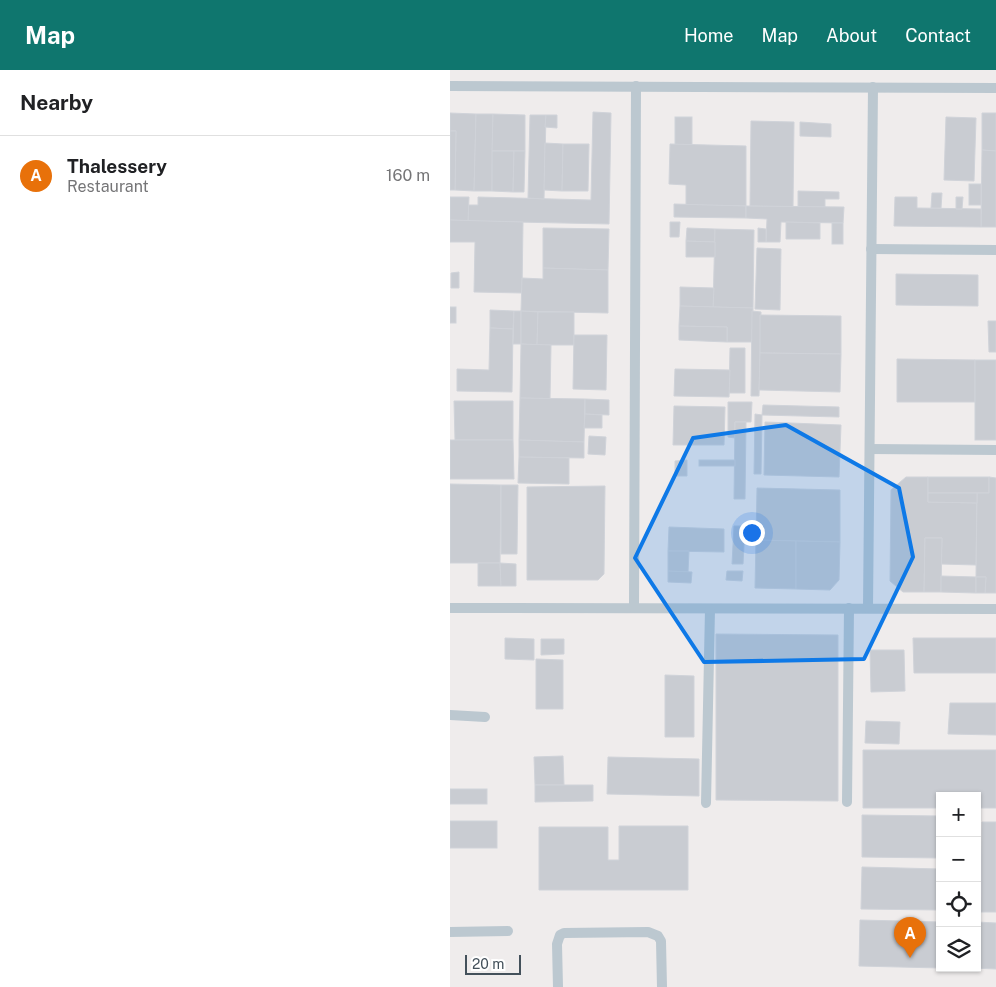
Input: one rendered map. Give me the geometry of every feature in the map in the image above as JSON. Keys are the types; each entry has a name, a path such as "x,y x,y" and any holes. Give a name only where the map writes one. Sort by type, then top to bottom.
{"lane":[{"path":"450,86 996,88"},
{"path":"634,608 636,86"},
{"path":"868,608 873,87"},
{"path":"871,250 996,250"},
{"path":"870,450 996,450"},
{"path":"450,608 996,609"},
{"path":"848,802 849,608"},
{"path":"706,803 710,609"},
{"path":"450,715 485,717"},
{"path":"450,932 508,931"},
{"path":"558,987 557,944 560,935 564,933 648,932 658,936 661,941 662,987"}],"highlighted area":[{"path":"786,425 899,488 913,557 864,659 704,662 635,558 693,438"}],"building":[{"path":"593,112 611,113 609,224 468,221 468,205 478,205 478,197 591,200"},
{"path":"450,113 476,114 474,191 455,190 456,131 450,131"},
{"path":"982,113 996,113 996,151 982,150"},
{"path":"476,114 493,114 492,191 474,191"},
{"path":"493,114 525,115 525,151 492,151"},
{"path":"530,115 546,115 544,199 528,198"},
{"path":"546,115 557,115 557,128 545,127"},
{"path":"675,117 692,117 692,145 675,145"},
{"path":"946,117 976,118 974,181 944,180"},
{"path":"751,121 794,122 793,207 750,206"},
{"path":"800,122 831,124 831,137 800,136"},
{"path":"450,131 456,131 455,190 450,190"},
{"path":"545,143 563,144 562,191 544,190"},
{"path":"563,144 589,144 588,191 562,191"},
{"path":"670,144 746,146 746,206 686,205 686,185 669,184"},
{"path":"982,150 996,151 996,227 981,227"},
{"path":"492,151 514,151 513,192 492,191"},
{"path":"514,151 525,151 524,192 513,192"},
{"path":"969,184 981,184 981,205 969,205"},
{"path":"798,191 839,192 839,199 825,199 825,207 798,207"},
{"path":"932,193 942,193 941,208 931,208"},
{"path":"450,197 469,197 468,221 450,220"},
{"path":"895,197 917,197 917,208 981,209 981,227 894,226"},
{"path":"956,197 963,197 962,209 956,209"},
{"path":"674,204 746,206 746,218 674,217"},
{"path":"746,206 844,207 843,223 781,222 780,242 766,242 767,219 746,218"},
{"path":"450,220 523,222 522,293 474,292 475,242 450,242"},
{"path":"670,222 680,222 679,237 670,237"},
{"path":"786,222 820,223 820,239 786,239"},
{"path":"832,223 843,223 843,244 832,244"},
{"path":"543,228 609,229 608,270 543,268"},
{"path":"687,228 715,229 715,242 686,241"},
{"path":"758,228 766,229 766,242 758,242"},
{"path":"715,229 754,230 753,308 713,307"},
{"path":"686,241 715,242 715,257 686,257"},
{"path":"757,248 781,249 780,310 755,309"},
{"path":"543,268 608,270 608,313 521,311 522,278 543,279"},
{"path":"459,272 459,288 451,288 451,273"},
{"path":"896,274 978,275 978,306 896,305"},
{"path":"680,287 714,288 713,307 680,306"},
{"path":"680,306 753,308 752,342 727,342 727,327 679,326"},
{"path":"450,307 456,307 456,323 450,323"},
{"path":"490,310 514,311 513,329 490,328"},
{"path":"514,311 521,311 521,344 513,344"},
{"path":"521,311 538,312 537,345 521,344"},
{"path":"752,311 761,312 759,396 751,396"},
{"path":"538,312 574,312 574,345 537,345"},
{"path":"760,315 841,316 841,354 760,353"},
{"path":"988,321 996,321 996,352 989,352"},
{"path":"679,326 727,327 727,342 679,340"},
{"path":"490,328 513,329 512,392 457,391 457,369 489,370"},
{"path":"574,335 607,335 606,390 573,389"},
{"path":"521,344 551,345 550,399 520,398"},
{"path":"730,348 745,348 745,393 729,393"},
{"path":"760,353 841,354 840,392 759,390"},
{"path":"897,359 975,360 975,402 897,402"},
{"path":"975,360 996,360 996,440 975,440"},
{"path":"675,369 730,370 729,397 674,396"},
{"path":"520,398 585,399 584,442 519,440"},
{"path":"585,399 609,400 609,415 585,414"},
{"path":"454,401 513,401 513,440 455,440"},
{"path":"728,402 752,402 751,422 735,422 735,438 728,437"},
{"path":"763,405 839,407 839,417 762,415"},
{"path":"674,406 725,407 724,445 673,445"},
{"path":"585,414 602,415 602,428 584,428"},
{"path":"755,414 762,415 761,474 754,474"},
{"path":"735,422 746,422 745,499 734,499"},
{"path":"765,422 841,425 839,477 764,475"},
{"path":"589,436 606,437 605,455 588,454"},
{"path":"450,440 513,440 514,479 450,479"},
{"path":"519,440 584,442 584,458 519,457"},
{"path":"519,457 569,458 569,484 518,483"},
{"path":"687,460 687,476 675,476 675,461"},
{"path":"699,460 735,460 735,466 699,466"},
{"path":"906,477 928,477 928,502 977,503 976,565 941,564 942,538 925,538 924,592 903,592 890,581 891,490"},
{"path":"928,477 989,477 989,493 928,493"},
{"path":"989,477 996,478 996,593 985,593 986,577 976,577 977,493 989,493"},
{"path":"450,484 501,485 500,563 450,563"},
{"path":"501,485 518,485 517,554 501,554"},
{"path":"605,486 604,574 598,580 527,580 527,487"},
{"path":"757,488 840,490 840,542 756,540"},
{"path":"928,493 977,493 977,503 928,502"},
{"path":"734,526 745,526 743,564 732,564"},
{"path":"669,527 724,529 724,552 668,551"},
{"path":"925,538 942,538 941,592 924,592"},
{"path":"756,540 796,541 796,589 755,588"},
{"path":"796,541 840,542 839,580 830,590 796,589"},
{"path":"668,551 689,551 688,572 668,571"},
{"path":"478,563 500,563 501,586 478,586"},
{"path":"500,563 516,564 516,586 501,586"},
{"path":"668,571 692,572 691,583 668,582"},
{"path":"727,571 743,571 742,581 726,580"},
{"path":"941,576 976,577 976,593 941,592"},
{"path":"976,577 986,577 985,593 976,593"},
{"path":"716,634 838,635 838,801 716,800"},
{"path":"505,638 534,639 534,660 505,659"},
{"path":"913,638 996,638 996,673 914,673"},
{"path":"541,639 564,639 564,654 541,655"},
{"path":"870,650 904,650 905,691 871,692"},
{"path":"536,659 563,660 563,709 536,709"},
{"path":"665,675 694,676 694,737 665,737"},
{"path":"950,703 996,703 996,735 948,734"},
{"path":"866,721 900,722 899,744 865,743"},
{"path":"863,750 996,750 996,808 981,808 981,792 936,792 936,808 863,808"},
{"path":"563,756 564,785 535,785 534,757"},
{"path":"608,757 699,759 699,796 607,794"},
{"path":"535,785 593,785 593,801 535,802"},
{"path":"450,789 487,789 487,804 450,804"},
{"path":"862,815 936,816 936,858 862,857"},
{"path":"450,821 497,821 497,848 450,848"},
{"path":"982,822 996,822 996,912 981,912"},
{"path":"619,826 688,826 688,890 539,890 539,827 608,827 608,860 619,860"},
{"path":"862,867 936,869 936,910 861,909"},
{"path":"860,920 936,922 936,968 859,966"},
{"path":"981,922 996,923 996,969 981,968"}],"place":[{"name":"Thalessery","path":"910,958"}]}
